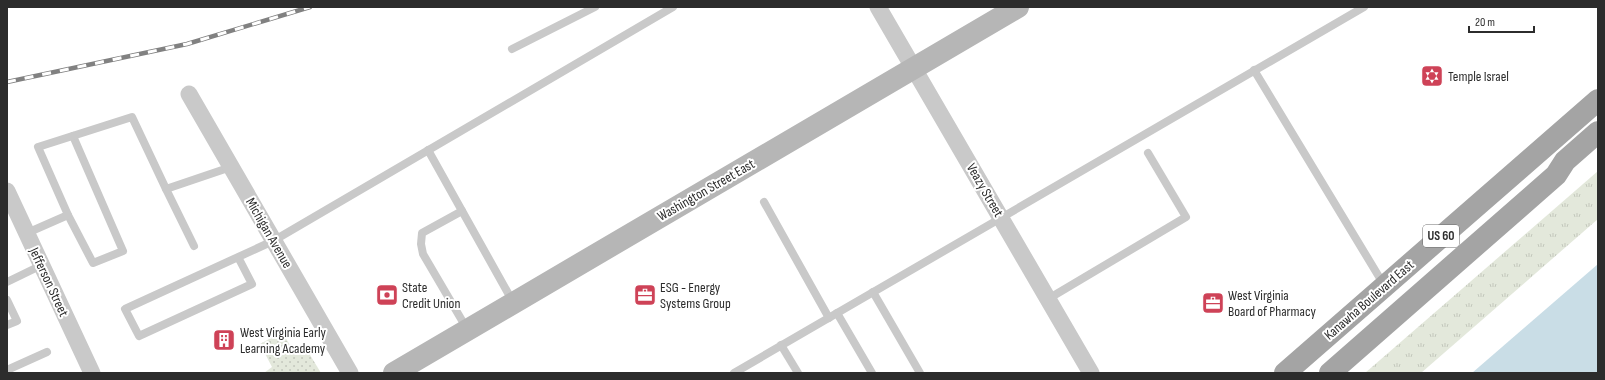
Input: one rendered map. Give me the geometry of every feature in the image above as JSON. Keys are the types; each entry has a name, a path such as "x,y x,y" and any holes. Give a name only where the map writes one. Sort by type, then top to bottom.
{"main road":[{"name":"Kanawha Boulevard East","path":"1285,373 1598,100"},
{"name":"Kanawha Boulevard East","path":"1330,373 1556,175 1565,161 1598,132"},
{"name":"Kanawha Boulevard East","path":"1556,175 1572,171 1598,149"}],"street":[{"name":"Veazy Street","path":"878,7 1091,373"},
{"name":"Washington Street East","path":"394,373 1018,7"},
{"name":"Michigan Avenue","path":"188,94 350,373"},
{"name":"Jefferson Street","path":"8,196 27,233 92,373"}],"lane":[{"path":"512,49 595,7"},
{"path":"238,257 252,284 139,336 125,309 273,240 673,7"},
{"path":"734,373 1364,7"},
{"path":"1254,70 1385,286"},
{"path":"73,136 123,251 93,263 68,216 38,148 73,136 132,117 194,246"},
{"path":"428,150 513,303"},
{"path":"1048,299 1186,217 1148,153"},
{"path":"166,188 231,167"},
{"path":"764,202 829,318"},
{"path":"462,211 422,233 421,244 423,254 467,330"},
{"path":"27,233 68,216"},
{"path":"7,282 42,266"},
{"path":"872,292 920,373"},
{"path":"7,300 17,321 7,325"},
{"path":"837,313 872,373"},
{"path":"781,345 798,373"},
{"path":"7,370 47,352"}],"green space":[{"path":"1598,171 1598,219 1421,373 1365,373"},
{"path":"282,332 293,350 304,345 321,373 264,373 272,367 260,344"}],"water":[{"path":"1598,264 1598,373 1472,373"}],"railway":[{"path":"7,82 187,44 310,7"}],"place":[{"name":"Temple Israel","path":"1432,76"},
{"name":"State Credit Union","path":"387,295"},
{"name":"ESG - Energy Systems Group","path":"645,295"},
{"name":"West Virginia Board of Pharmacy","path":"1213,303"},
{"name":"West Virginia Early Learning Academy","path":"224,340"}]}
